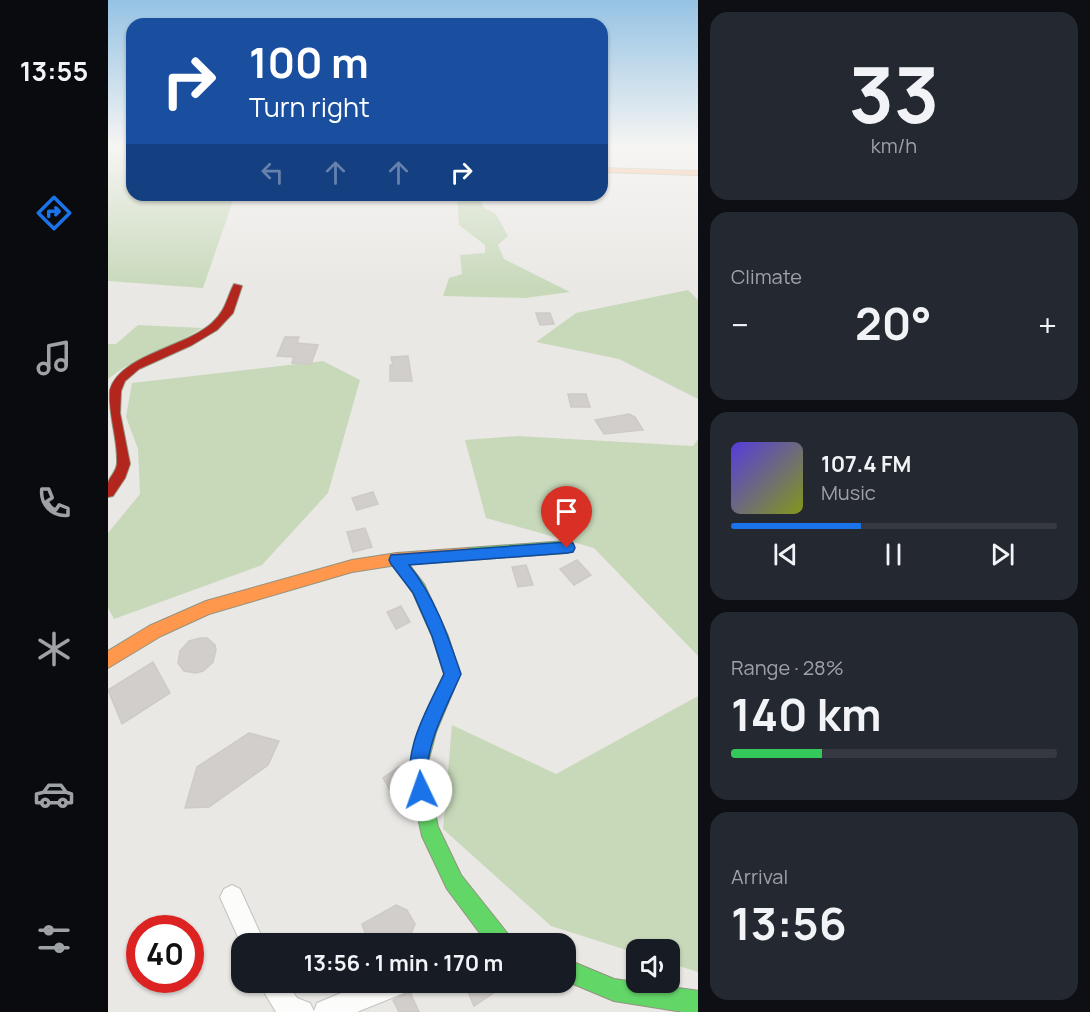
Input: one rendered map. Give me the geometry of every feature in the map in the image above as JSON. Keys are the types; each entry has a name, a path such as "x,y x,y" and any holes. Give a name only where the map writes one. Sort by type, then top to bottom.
{"street":[{"path":"108,492 119,478 124,462 123,448 117,433 114,393 119,380 143,362 204,333 220,321 227,314 237,286"},
{"path":"108,660 155,631 206,608 352,566 397,560 567,548"},
{"path":"397,560 419,589 440,636 453,674 427,732 417,770 429,829 454,882 492,933"},
{"path":"232,897 248,933"},
{"path":"576,974 614,990 698,1003"},
{"path":"278,993 290,1010 301,1012"},
{"path":"326,1012 373,993"}],"green space":[{"path":"108,194 126,194 126,201 233,201 203,288 108,281"},
{"path":"457,201 481,201 483,207 496,214 508,236 498,245 504,259 570,292 525,298 443,296 449,278 462,274 460,255 485,253 485,245 459,225"},
{"path":"688,290 698,300 698,399 619,359 536,342 576,313"},
{"path":"138,325 202,328 172,346 123,368 108,379 108,344 116,344"},
{"path":"323,361 360,380 328,493 262,565 114,619 108,608 108,533 140,494 138,449 126,417 132,383"},
{"path":"518,436 693,446 698,439 698,656 594,548 486,518 465,440"},
{"path":"698,696 698,972 680,966 680,939 626,939 626,950 551,926 443,829 452,725 556,774"}],"building":[{"path":"536,313 550,313 554,324 540,325"},
{"path":"285,337 299,337 297,343 318,345 311,364 292,363 294,357 277,356"},
{"path":"408,356 412,381 390,381 390,365 393,365 391,357"},
{"path":"568,394 586,394 590,407 571,407"},
{"path":"629,414 635,417 643,430 604,434 595,420"},
{"path":"373,492 378,504 357,510 352,498"},
{"path":"365,528 372,547 353,552 347,532"},
{"path":"577,560 591,575 574,585 560,569"},
{"path":"526,565 533,585 518,587 512,567"},
{"path":"401,606 410,622 396,629 387,612"},
{"path":"207,638 215,645 213,662 203,671 196,673 184,671 178,663 180,651 189,641"},
{"path":"153,662 170,693 122,724 108,690"},
{"path":"249,733 279,741 268,765 209,807 185,808 197,767"},
{"path":"399,767 404,790 394,797 383,778"},
{"path":"396,905 407,910 415,924 411,933 365,933 362,924"},
{"path":"410,993 419,1012 399,1012 393,1000"},
{"path":"469,993 494,993 474,1006"}],"traffic: fast":[{"path":"468,554 567,547"},
{"path":"397,559 419,589 440,636 452,674 427,732 417,770 429,829 454,882 493,933"},
{"path":"576,974 614,990 698,1003"}],"traffic: slow":[{"path":"108,660 155,631 206,608 352,566 397,559 468,554"}],"traffic: jam":[{"path":"108,492 120,475 124,464 114,413 115,391 120,379 135,367 188,343 213,328 228,313 237,286"}],"route":[{"path":"421,790 417,770 427,732 453,674 440,636 419,589 397,560 567,548"}]}
